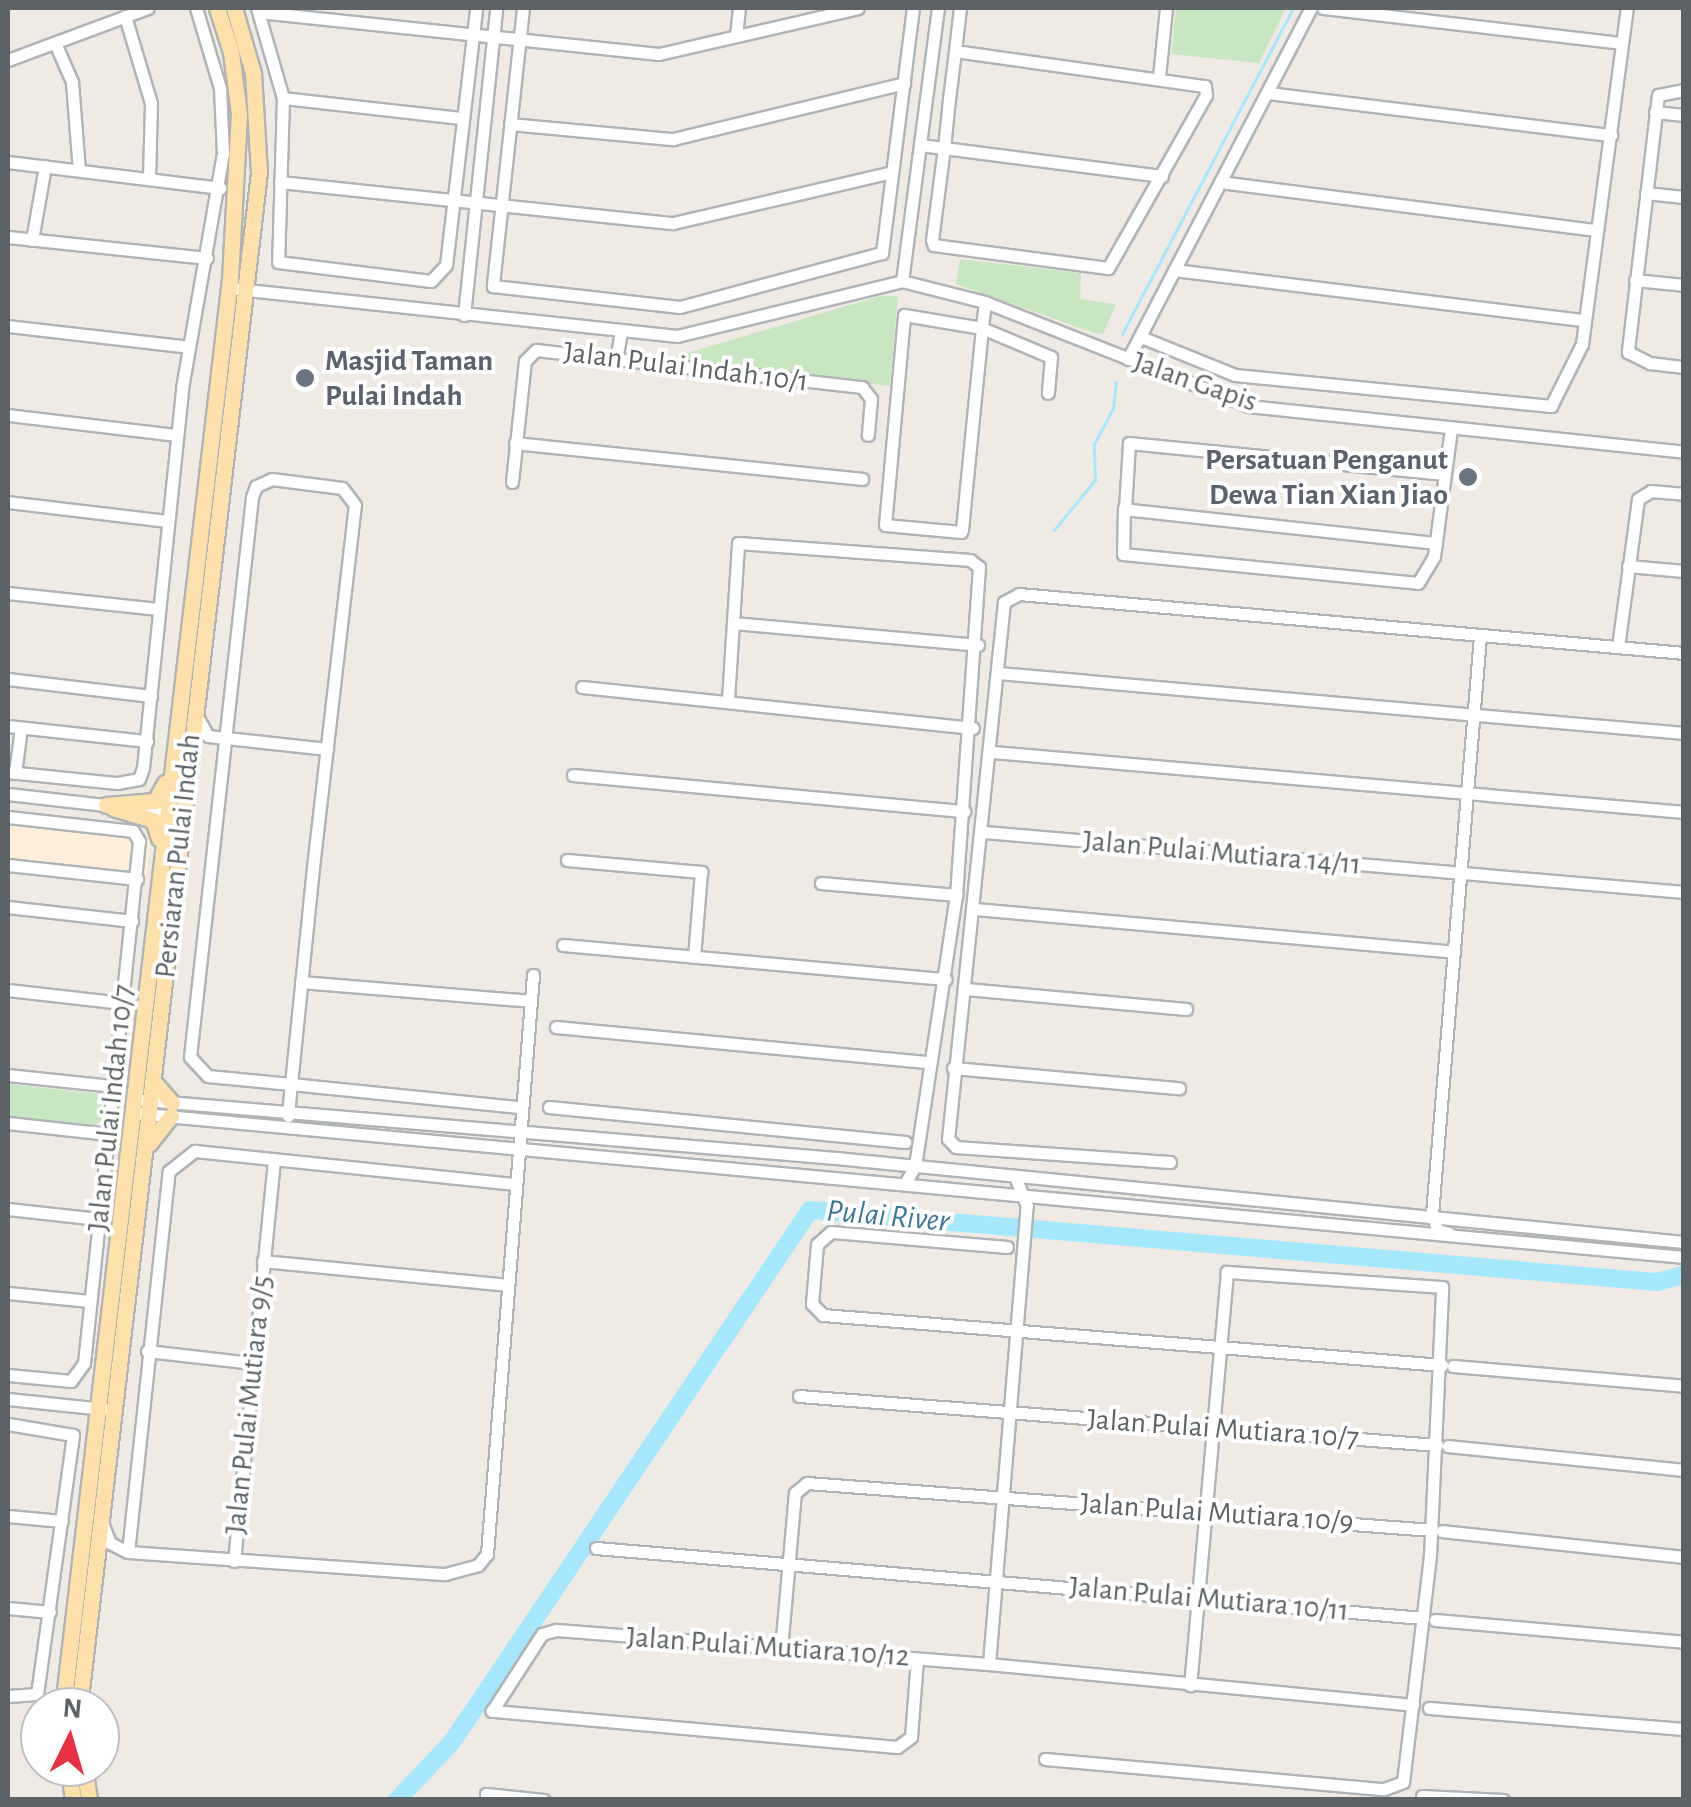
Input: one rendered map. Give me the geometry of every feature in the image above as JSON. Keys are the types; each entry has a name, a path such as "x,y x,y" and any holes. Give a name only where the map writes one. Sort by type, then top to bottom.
{"main road":[{"name":"Persiaran Pulai Indah","path":"81,1687 102,1521 109,1410 142,1107 160,867 198,682 236,289 239,114 231,52 217,8"},
{"name":"Persiaran Pulai Indah","path":"66,1687 146,1150 142,1107 153,1080 174,813 173,755 260,137 253,73 234,8"},
{"path":"106,805 161,797 173,755"},
{"path":"106,805 156,823 160,867"},
{"path":"146,1150 172,1110 153,1080"}],"street":[{"path":"8,60 148,8"},
{"path":"147,740 14,727 11,773 138,779 147,740 176,435 220,188 220,88 196,8"},
{"path":"476,8 473,34 462,118 452,201 446,266 438,279 281,266 274,250 284,98 258,10 473,34 519,40 659,54 858,8"},
{"path":"464,315 496,8"},
{"path":"523,8 491,277 498,289 680,307 874,260 884,247 913,8"},
{"path":"736,36 739,8"},
{"path":"902,281 938,8"},
{"path":"955,51 1200,82 1206,95 1116,262 1094,267 943,251 932,240 960,8"},
{"path":"1160,76 1166,8"},
{"path":"1128,359 1311,8"},
{"path":"1324,8 1621,44"},
{"path":"1141,338 1235,374 1551,406 1581,350 1627,8"},
{"path":"126,16 151,103 150,179"},
{"path":"54,43 72,82 79,170"},
{"path":"510,124 673,138 904,82"},
{"path":"1684,90 1658,95 1628,352 1650,364 1684,367"},
{"path":"1268,93 1611,135"},
{"path":"284,98 462,118"},
{"path":"1655,112 1684,115"},
{"path":"920,145 1162,176"},
{"path":"8,162 220,188"},
{"path":"32,240 45,166"},
{"path":"280,182 672,222 892,172"},
{"path":"1220,182 1596,230"},
{"path":"1646,193 1684,197"},
{"path":"8,237 207,258"},
{"path":"1174,270 1584,320"},
{"path":"1636,280 1684,285"},
{"name":"Jalan Pulai Indah 10/1","path":"236,289 678,336 902,281"},
{"name":"Jalan Gapis","path":"902,281 985,302 1249,406 1684,452"},
{"path":"985,302 982,328 962,529 957,535 886,525 902,320 910,314 982,328 1053,358 1048,393"},
{"path":"8,326 189,347"},
{"path":"616,360 621,332"},
{"name":"Jalan Pulai Indah 10/1","path":"512,482 530,352 862,387 871,399 868,436"},
{"path":"8,414 176,435"},
{"path":"1444,474 1129,443 1123,554 1418,583 1427,576 1436,543 1451,428"},
{"path":"515,443 862,479"},
{"path":"288,1116 291,1084 301,982 356,504 342,488 272,479 256,486 252,497 190,1057 208,1076 291,1084 519,1107"},
{"path":"1618,648 1638,499 1651,492 1684,494"},
{"path":"8,502 168,521"},
{"path":"1125,508 1436,543"},
{"path":"728,699 738,542 970,560 981,573 973,728 956,894 945,979 928,1062 920,1138 915,1166 905,1184"},
{"path":"1628,566 1684,572"},
{"path":"8,592 158,609"},
{"path":"1170,1162 956,1147 947,1131 993,752 1003,606 1019,594 1684,653"},
{"path":"733,623 978,645"},
{"path":"1467,1238 1437,1230 1432,1214 1480,636"},
{"path":"998,673 1684,733"},
{"path":"8,679 151,696"},
{"path":"198,682 199,729 224,739 327,750"},
{"path":"582,686 973,728"},
{"path":"993,752 1684,812"},
{"path":"573,775 964,811"},
{"path":"8,794 174,813"},
{"name":"Jalan Pulai Indah 10/7","path":"8,817 134,832 137,879 84,1363 71,1381 8,1376"},
{"name":"Jalan Pulai Mutiara 14/11","path":"984,832 1684,892"},
{"path":"567,860 701,872 694,957"},
{"path":"8,865 137,879"},
{"path":"821,882 956,894"},
{"path":"8,907 132,921"},
{"path":"975,910 1454,952"},
{"path":"563,945 945,979"},
{"path":"234,1561 445,1574 478,1566 487,1554 516,1133 533,975"},
{"path":"301,982 530,1002"},
{"path":"8,990 122,1003"},
{"path":"966,990 1186,1008"},
{"path":"556,1027 928,1062"},
{"path":"953,1068 1179,1088"},
{"path":"8,1075 112,1086"},
{"path":"142,1107 515,1152 905,1184 1026,1201 1684,1257"},
{"path":"549,1108 905,1142"},
{"path":"172,1110 888,1163 1684,1242"},
{"path":"8,1123 108,1134"},
{"path":"888,1163 920,1138"},
{"path":"920,1138 939,1168"},
{"path":"102,1521 110,1543 128,1552 169,1170 195,1151 513,1184"},
{"name":"Jalan Pulai Mutiara 9/5","path":"128,1552 234,1561 274,1158"},
{"path":"989,1664 1026,1201 1015,1176"},
{"path":"8,1209 98,1218"},
{"path":"1007,1247 831,1232 816,1244 814,1308 823,1315 1016,1332 1221,1343 1684,1386"},
{"path":"263,1261 506,1285"},
{"path":"1045,1759 1392,1788 1403,1782 1429,1619 1437,1530 1447,1366 1442,1287 1227,1272 1190,1685"},
{"path":"8,1293 90,1301"},
{"path":"148,1352 253,1363"},
{"name":"Jalan Pulai Mutiara 10/7","path":"800,1396 1009,1416 1442,1446 1684,1470"},
{"path":"8,1399 109,1410"},
{"path":"8,1424 73,1435 50,1612 33,1698 8,1696"},
{"name":"Jalan Pulai Mutiara 10/9","path":"789,1564 799,1486 1003,1497 1437,1530 1684,1557"},
{"path":"8,1516 62,1521"},
{"name":"Jalan Pulai Mutiara 10/11","path":"596,1548 1198,1596 1684,1642"},
{"path":"781,1649 789,1564"},
{"path":"8,1608 50,1612"},
{"name":"Jalan Pulai Mutiara 10/12","path":"917,1659 907,1744 492,1711 548,1631 989,1664 1413,1705"},
{"path":"1428,1708 1684,1728"},
{"path":"1422,1796 1503,1800"},
{"path":"486,1797 544,1800"}],"shaded area":[{"path":"8,820 151,835 146,884 8,869"}],"green space":[{"path":"1176,8 1286,8 1259,63 1171,54"},
{"path":"960,259 1081,273 1080,299 1116,304 1103,334 1094,333 956,284"},
{"path":"880,296 898,296 890,386 664,360"},
{"path":"8,1084 100,1094 103,1119 94,1126 8,1117"}],"waterway":[{"path":"1122,334 1293,8"},
{"path":"1054,530 1095,480 1094,444 1113,409 1116,382"},
{"name":"Pulai River","path":"397,1800 452,1742 810,1210 1657,1282 1684,1275"}],"place":[{"name":"Masjid Taman Pulai Indah","path":"305,378"},
{"name":"Persatuan Penganut Dewa Tian Xian Jiao","path":"1468,477"}]}
